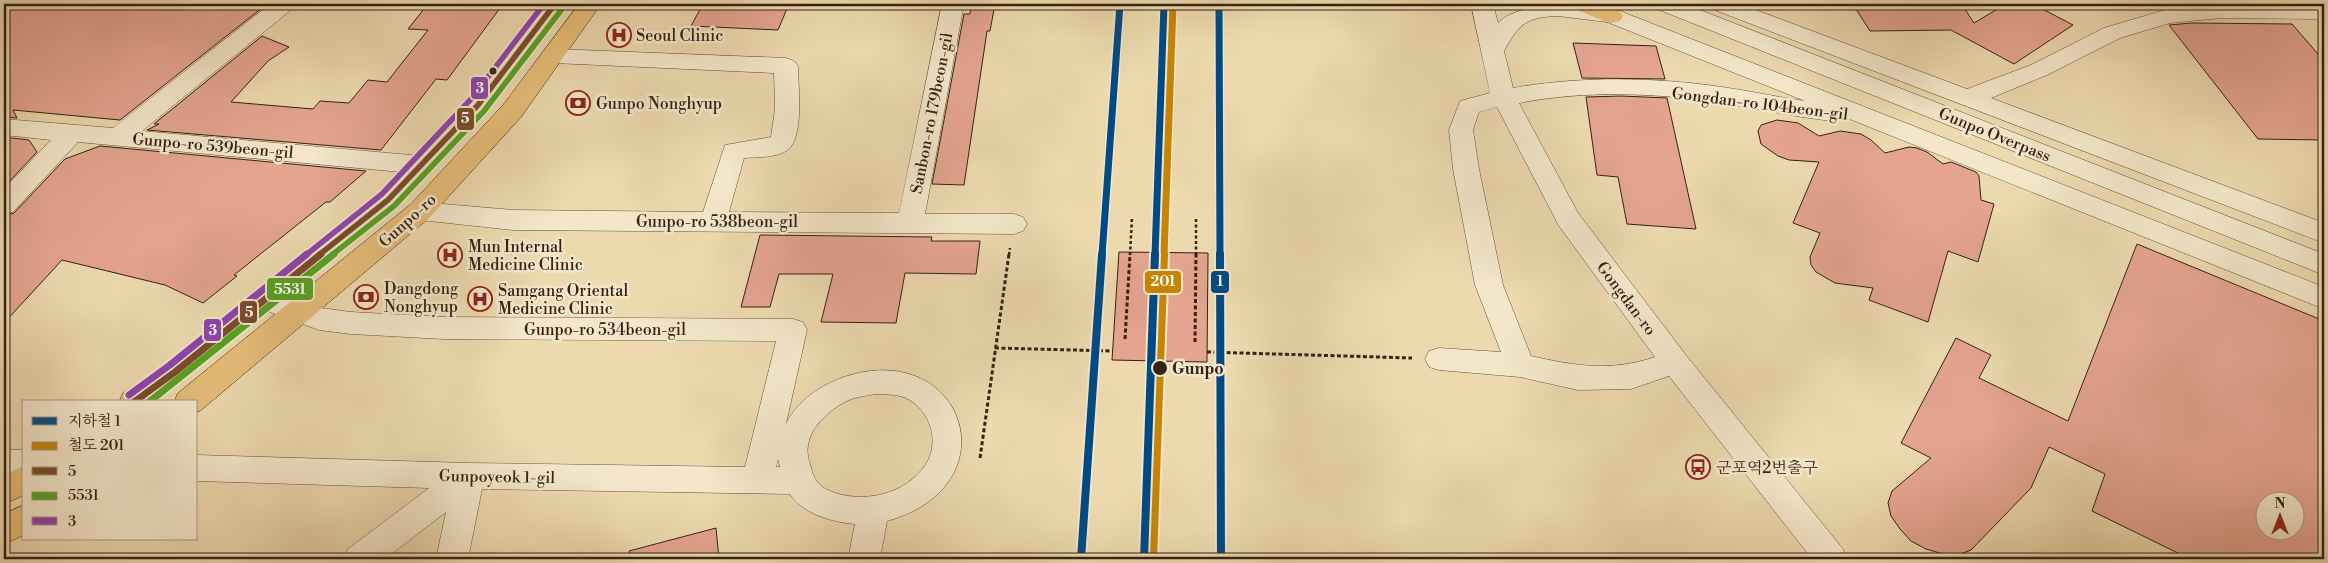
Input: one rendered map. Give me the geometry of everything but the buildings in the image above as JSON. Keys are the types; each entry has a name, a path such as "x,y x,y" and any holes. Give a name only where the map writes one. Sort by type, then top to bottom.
{"main road":[{"name":"Gunpo-ro","path":"137,400 175,372 388,200 478,105 555,4"},
{"name":"Gunpo-ro","path":"191,400 420,211 512,111 554,56 590,4"},
{"path":"1583,4 1605,10"},
{"path":"4,491 22,480"},
{"path":"4,530 22,520"}],"street":[{"path":"118,137 284,4"},
{"name":"Sanbon-ro 179beon-gil","path":"910,222 953,4"},
{"name":"Gongdan-ro","path":"1482,4 1503,96 1568,219 1675,362 1742,444 1831,559"},
{"name":"Gunpo Overpass","path":"1665,4 2324,264"},
{"path":"1720,4 1970,97 2324,233"},
{"path":"1492,51 1510,23 1525,13 1554,7 1605,10 2324,298"},
{"path":"1970,97 2040,70 2112,33 2168,16 2221,10 2324,12"},
{"path":"554,56 786,66 787,108 783,141 776,146 734,151 714,220"},
{"name":"Gongdan-ro 104beon-gil","path":"1520,365 1489,285 1466,169 1461,130 1469,107 1503,96 1565,88 1613,87 1708,93 1813,111 1869,116"},
{"name":"Gunpo-ro 539beon-gil","path":"4,126 422,165"},
{"path":"4,205 72,133"},
{"name":"Gunpo-ro 538beon-gil","path":"420,211 513,220 714,220 1014,224"},
{"name":"Gunpo-ro 534beon-gil","path":"266,299 320,318 351,323 444,328 793,330 757,480"},
{"path":"1439,359 1520,365 1578,378 1631,377 1675,362"},
{"path":"877,382 906,386 927,396 940,409 948,429 948,441 938,472 919,491 901,502 873,511 845,511 813,498 798,480 792,450 798,431 812,411 833,395 850,387 877,382"},
{"path":"4,463 22,463"},
{"name":"Gunpoyeok 1-gil","path":"198,468 469,476 798,480"},
{"path":"360,559 469,476"},
{"path":"452,559 469,476"},
{"path":"864,559 873,511"}],"path":[{"path":"1125,339 1132,217"},
{"path":"1195,342 1196,218"},
{"path":"980,458 1014,224"},
{"path":"995,348 1112,351"},
{"path":"1207,352 1439,359"}],"metro line":[{"name":"1","path":"1081,559 1120,4"},
{"name":"1","path":"1144,559 1164,4"},
{"name":"1","path":"1219,4 1221,559"}],"rail line":[{"name":"201","path":"1153,559 1173,4"}],"transit line":[{"name":"3","path":"129,395 170,365 382,194 471,99 544,4"},
{"name":"5","path":"137,400 175,372 388,200 478,105 555,4"},
{"name":"5531","path":"152,400 394,206 484,111 562,9"}],"place":[{"name":"Seoul Clinic","path":"619,35"},
{"name":"Gunpo Nonghyup","path":"578,103"},
{"name":"Mun Internal Medicine Clinic","path":"450,255"},
{"name":"Dangdong Nonghyup","path":"366,297"},
{"name":"Samgang Oriental Medicine Clinic","path":"480,299"},
{"name":"Gunpo","path":"1160,368"},
{"name":"군포역2번출구","path":"1698,467"}]}
